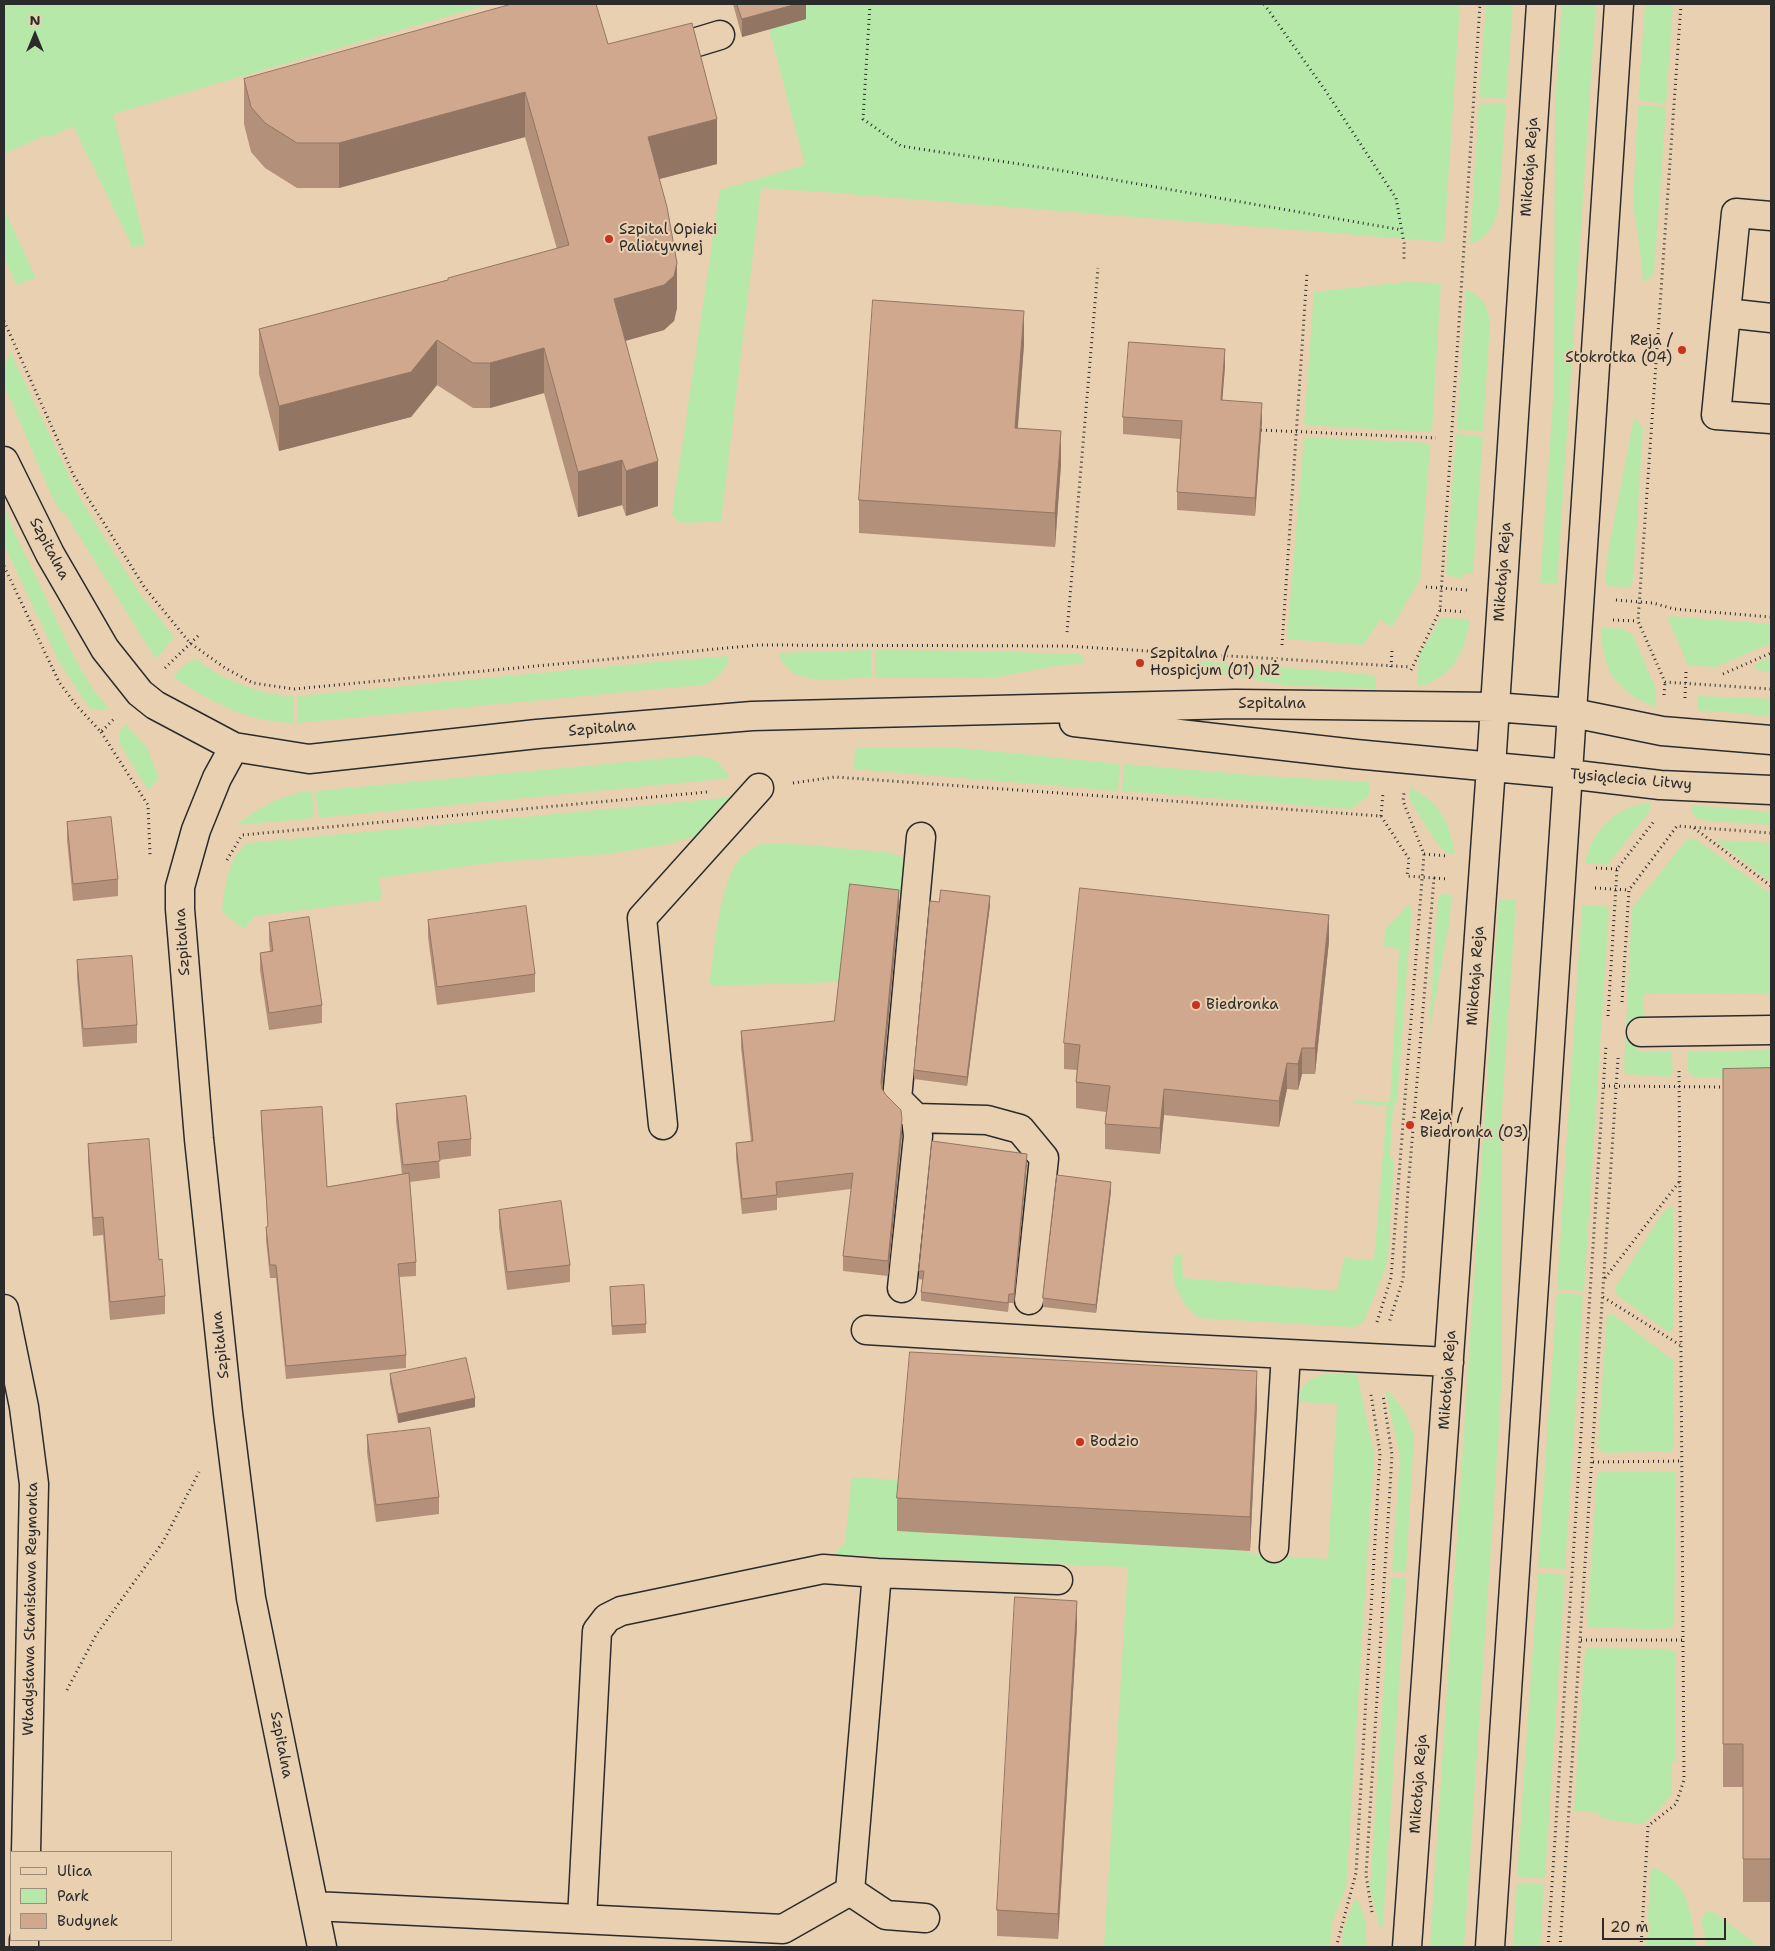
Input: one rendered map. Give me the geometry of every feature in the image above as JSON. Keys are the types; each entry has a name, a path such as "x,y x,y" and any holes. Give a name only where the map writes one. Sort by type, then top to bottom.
{"street":[{"name":"Mikołaja Reja","path":"1407,1947 1491,767 1541,4"},
{"path":"1490,1947 1619,4"},
{"path":"635,61 720,35"},
{"path":"1771,216 1736,213 1716,415 1771,419"},
{"path":"1726,313 1771,318"},
{"name":"Szpitalna","path":"4,461 50,554 105,649 125,676 140,693 155,705 234,747 309,759 537,734 752,716 971,710 1236,704 1494,707 1573,713"},
{"name":"Szpitalna","path":"971,710 1491,767"},
{"path":"1573,713 1662,731 1771,740"},
{"name":"Szpitalna","path":"234,747 217,778 196,830 180,887 180,910 201,1159 228,1413 251,1598 322,1947"},
{"name":"Tysiąclecia Litwy","path":"1491,767 1660,785 1771,790"},
{"path":"663,1125 642,918 759,788"},
{"path":"902,1288 918,1136 916,1118 897,1099 921,837"},
{"path":"1640,1032 1771,1030"},
{"path":"916,1118 987,1120 1020,1129 1044,1158 1029,1300"},
{"name":"Władysława Stanisława Reymonta","path":"4,1309 24,1407 34,1484 26,1851"},
{"path":"866,1330 1449,1362"},
{"path":"1274,1548 1286,1354"},
{"path":"582,1919 597,1631 607,1618 622,1611 823,1569 1058,1580"},
{"path":"850,1890 877,1573"},
{"path":"314,1906 783,1929 850,1890"},
{"path":"850,1890 886,1915 925,1918"}],"path":[{"path":"870,4 863,119 901,146 1068,171 1402,230"},
{"path":"1264,4 1325,90 1396,198 1404,244 1404,261"},
{"path":"1409,705 1411,667 1440,610 1480,4"},
{"path":"1662,731 1665,682 1638,621 1680,4"},
{"path":"1067,632 1098,268"},
{"path":"1282,645 1307,273"},
{"path":"4,321 74,476 145,588 190,643 224,668 253,683 294,689 758,645 1066,646 1411,667"},
{"path":"1261,430 1436,438"},
{"path":"1723,674 1771,653"},
{"path":"1665,682 1771,689"},
{"path":"101,732 148,805 151,862"},
{"path":"1337,1947 1356,1873 1380,1453 1372,1359 1391,1278 1424,854 1403,800 1406,759"},
{"path":"225,863 242,835 759,788 835,777 1381,816 1409,859 1407,876 1434,878 1408,1189 1403,1279 1372,1359 1392,1455 1366,1875 1373,1919"},
{"path":"1608,1017 1617,870 1659,814 1660,785"},
{"path":"1622,1008 1629,890 1677,826 1771,833"},
{"path":"1693,827 1771,886"},
{"path":"1640,1947 1648,1826 1676,1804 1684,1780 1679,1032"},
{"path":"1548,1947 1607,1037"},
{"path":"1560,1947 1618,1057"},
{"path":"1604,1086 1734,1087"},
{"path":"1604,1279 1679,1181"},
{"path":"1603,1297 1681,1345"},
{"path":"1593,1462 1682,1461"},
{"path":"66,1691 96,1635 163,1542 200,1468"},
{"path":"1581,1640 1683,1640"}],"green space":[{"path":"4,4 490,4 113,114 145,244 133,248 73,126 50,137 43,136 4,154"},
{"path":"802,4 1460,4 1444,242 761,188 721,521 685,523 677,521 672,514 720,190 805,165 769,29"},
{"path":"1486,4 1513,4 1506,99 1479,97"},
{"path":"1562,4 1596,4 1557,583 1540,583 1554,386 1555,102"},
{"path":"1645,4 1673,4 1666,104 1638,100"},
{"path":"1479,103 1506,104 1499,203 1496,217 1487,233 1470,244"},
{"path":"1638,105 1666,107 1654,275 1643,283 1633,203"},
{"path":"4,209 36,278 16,285 4,257"},
{"path":"1405,282 1441,283 1432,430 1427,432 1304,425 1314,292"},
{"path":"1466,289 1477,295 1484,302 1490,323 1483,431 1457,430"},
{"path":"10,351 79,497 140,594 174,637 156,659 64,512 61,513 50,492 4,385 4,370"},
{"path":"1634,417 1643,429 1633,581 1629,587 1605,586 1608,552"},
{"path":"1456,434 1483,437 1473,574 1463,574 1463,578 1449,576 1446,573"},
{"path":"1304,437 1428,443 1430,445 1420,579 1392,627 1380,620 1363,645 1287,639"},
{"path":"4,506 11,525 75,659 93,689 108,707 103,710 90,709 58,660 4,544"},
{"path":"1669,616 1771,624 1771,643 1716,667 1688,665 1668,619"},
{"path":"1440,619 1470,619 1465,643 1455,662 1448,670 1429,683 1417,687 1419,656"},
{"path":"1601,627 1624,629 1633,636 1656,689 1656,707 1631,694 1613,677 1604,655"},
{"path":"871,650 871,677 832,680 805,677 794,672 785,665 779,653"},
{"path":"875,650 1079,654 1084,659 1084,663 1054,666 999,677 875,678"},
{"path":"730,656 720,675 712,681 701,685 297,723 297,696"},
{"path":"1771,657 1771,672 1756,670 1755,666 1757,663"},
{"path":"196,659 218,674 242,685 280,695 293,696 293,723 260,719 230,709 173,677 184,665"},
{"path":"1198,661 1366,674 1376,677 1376,689 1285,685 1195,670 1193,667"},
{"path":"1698,696 1771,699 1771,716 1697,710"},
{"path":"126,724 147,748 159,778 148,790 120,744 120,732"},
{"path":"855,747 951,747 1120,764 1118,791 854,769"},
{"path":"692,756 715,760 723,767 730,778 319,818 315,791"},
{"path":"1124,764 1264,776 1370,782 1369,796 1350,809 1122,791"},
{"path":"1410,788 1429,800 1442,815 1450,833 1455,854 1446,854 1434,839 1409,797"},
{"path":"302,792 312,792 314,818 237,825 268,804"},
{"path":"734,797 700,835 668,844 608,854 497,862 379,878 382,900 255,916 244,929 222,912 228,874 236,855 249,843"},
{"path":"1651,802 1649,812 1607,865 1585,863 1593,840 1607,822 1627,809"},
{"path":"1691,805 1771,812 1771,825 1698,820 1691,811"},
{"path":"1688,838 1697,840 1771,894 1771,998 1770,995 1765,993 1643,994 1645,1022 1639,1024 1637,1052 1671,1051 1673,1072 1669,1077 1626,1074 1624,1068 1632,908"},
{"path":"1715,840 1771,843 1771,882"},
{"path":"763,843 811,845 892,853 900,856 904,861 900,902 840,982 709,986 715,939 726,886 743,855"},
{"path":"1442,894 1452,895 1449,924 1428,1040 1438,898"},
{"path":"1499,899 1516,900 1501,1125 1502,1355 1500,1413 1464,1947 1430,1947"},
{"path":"1408,905 1412,906 1397,1100 1393,1108 1390,1155 1394,1162 1388,1255 1385,1270 1365,1318 1362,1323 1353,1327 1199,1318 1187,1306 1174,1281 1173,1263 1175,1255 1180,1253 1182,1255 1183,1278 1337,1291 1344,1258 1374,1260 1387,1106 1354,1103 1355,1100 1390,1102 1399,949 1384,947 1385,930"},
{"path":"1583,905 1604,906 1609,910 1584,1291 1557,1289"},
{"path":"1771,1050 1771,1077 1697,1077 1692,1076 1688,1072 1688,1052"},
{"path":"1670,1206 1673,1207 1674,1329 1668,1332 1617,1295 1615,1287 1662,1214"},
{"path":"1557,1293 1583,1295 1565,1569 1538,1567"},
{"path":"1612,1314 1673,1360 1674,1449 1672,1451 1604,1453 1598,1447 1607,1315"},
{"path":"1330,1373 1357,1374 1374,1454 1346,1888 1332,1922 1330,1947 1104,1947 1128,1567 834,1555 845,1542 852,1477 902,1480 898,1531 1250,1551 1249,1554 1328,1559 1337,1404 1299,1402 1301,1390 1308,1382"},
{"path":"1385,1389 1403,1410 1414,1436 1406,1572 1392,1571 1400,1456"},
{"path":"1676,1471 1674,1628 1589,1627 1587,1624 1597,1475 1600,1472"},
{"path":"1539,1573 1565,1575 1545,1878 1517,1877"},
{"path":"1391,1577 1406,1578 1383,1927 1380,1928 1370,1888"},
{"path":"1589,1648 1670,1649 1676,1653 1676,1762 1672,1762 1672,1794 1643,1824 1621,1822 1600,1817 1599,1813 1574,1811 1585,1650"},
{"path":"1651,1868 1658,1869 1668,1876 1682,1891 1689,1908 1696,1947 1646,1947"},
{"path":"1517,1883 1544,1884 1540,1947 1513,1947"},
{"path":"1355,1899 1357,1899 1360,1905 1364,1917 1366,1947 1342,1947 1343,1930"},
{"path":"1707,1911 1715,1913 1760,1947 1707,1947 1701,1920"}],"building":[{"path":"512,4 596,4 608,44 692,23 717,119 648,137 667,207 677,263 674,276 664,285 614,299 658,461 626,471 622,460 578,472 544,348 490,363 473,363 437,340 411,372 279,406 259,329 448,280 448,278 569,245 525,92 339,143 297,143 265,123 251,107 244,79"},
{"path":"737,4 797,4 742,19"},
{"path":"873,300 1024,311 1015,428 1061,431 1055,513 859,500"},
{"path":"1129,342 1225,349 1221,400 1262,403 1255,498 1177,492 1182,421 1123,417"},
{"path":"111,817 118,879 73,884 67,822"},
{"path":"850,884 899,890 881,1082 882,1089 886,1095 901,1110 902,1119 888,1261 843,1256 853,1173 776,1182 777,1195 742,1199 736,1143 753,1141 741,1031 834,1021"},
{"name":"Biedronka","path":"1080,888 1329,915 1315,1048 1302,1048 1298,1064 1287,1063 1279,1101 1164,1089 1160,1128 1105,1124 1110,1086 1076,1082 1080,1045 1064,1043"},
{"path":"941,890 990,896 967,1077 914,1070 930,901 939,902"},
{"path":"526,906 535,974 437,987 428,920"},
{"path":"309,917 322,1005 269,1013 260,953 273,951 269,923"},
{"path":"132,956 137,1025 83,1029 77,960"},
{"path":"1771,1068 1771,1859 1743,1859 1743,1744 1723,1744 1723,1069"},
{"path":"466,1096 471,1139 438,1142 440,1161 403,1165 396,1104"},
{"path":"322,1107 327,1187 409,1173 416,1262 398,1264 406,1355 286,1366 276,1265 270,1265 266,1227 268,1226 261,1111"},
{"path":"149,1139 159,1260 162,1259 165,1296 110,1302 103,1217 93,1218 88,1144"},
{"path":"932,1141 1027,1154 1014,1294 1009,1294 1008,1303 921,1292 924,1271 919,1271"},
{"path":"1057,1175 1111,1182 1096,1305 1043,1298"},
{"path":"561,1201 570,1265 507,1272 499,1210"},
{"path":"644,1285 646,1324 612,1326 610,1287"},
{"name":"Bodzio","path":"910,1352 1257,1371 1250,1517 897,1498"},
{"path":"466,1358 475,1398 398,1414 390,1374"},
{"path":"430,1428 439,1497 376,1505 367,1435"},
{"path":"1015,1597 1077,1601 1058,1914 997,1910"}],"place":[{"name":"Szpital Opieki Paliatywnej","path":"609,239"},
{"name":"Reja / Stokrotka (04)","path":"1682,350"},
{"name":"Szpitalna / Hospicjum (01) NŻ","path":"1140,663"},
{"name":"Biedronka","path":"1196,1005"},
{"name":"Reja / Biedronka (03)","path":"1410,1125"},
{"name":"Bodzio","path":"1080,1442"}]}
